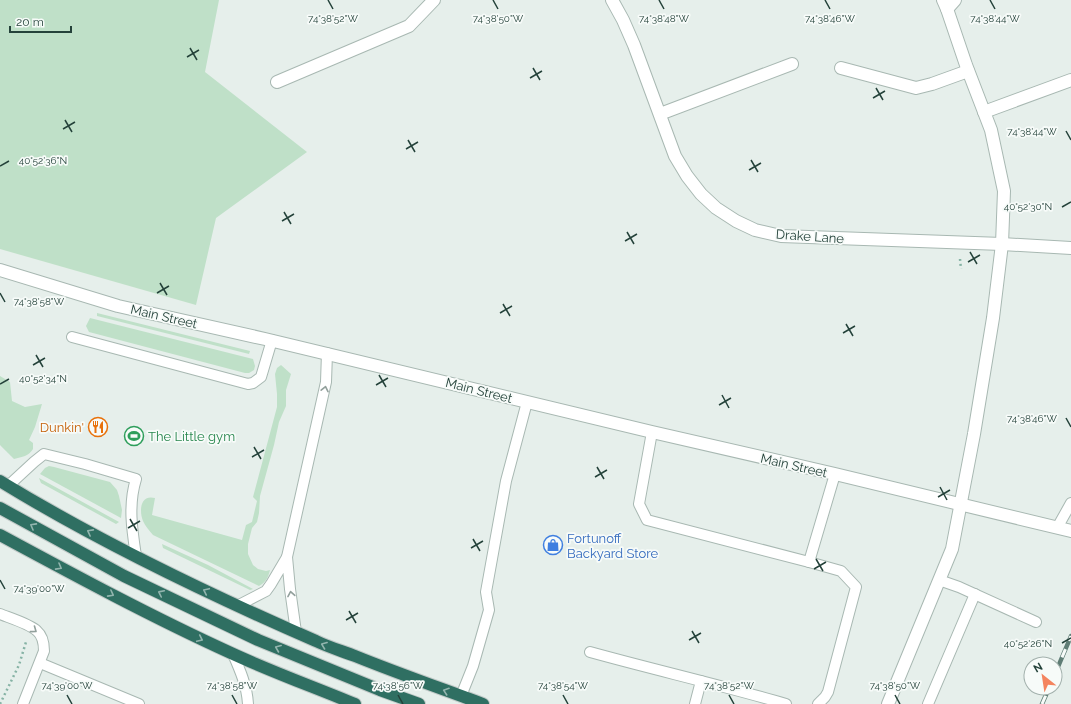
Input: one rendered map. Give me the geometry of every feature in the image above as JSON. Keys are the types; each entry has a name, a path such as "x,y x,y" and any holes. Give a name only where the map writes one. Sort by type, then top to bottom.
{"highway":[{"path":"4,484 46,509 177,577 316,642 482,704"},
{"path":"0,508 124,576 258,640 418,704"},
{"path":"0,534 128,603 233,654 354,704"}],"street":[{"path":"277,82 409,26 434,0"},
{"name":"Drake Lane","path":"612,0 634,45 676,156 687,176 701,194 716,208 736,221 754,230 781,236 1071,248"},
{"path":"888,704 952,549 974,434 993,318 1002,244 1004,191 991,130 968,71 945,5 955,0"},
{"path":"660,114 792,64"},
{"path":"841,68 916,88 968,71"},
{"path":"984,112 1071,80"},
{"name":"Main Street","path":"0,270 118,306 272,340 526,402 1071,531"}],"lane":[{"path":"72,337 248,384 253,384 261,377 272,340"},
{"path":"238,606 266,591 286,557 318,424 326,382 327,353"},
{"path":"461,696 473,666 489,610 486,592 506,481 526,402"},
{"path":"652,432 639,504 647,520 840,571 856,588 828,692 818,704"},
{"path":"4,484 44,454 136,479 132,491 131,502 132,526 136,556"},
{"path":"809,562 835,474"},
{"path":"1057,528 1071,503"},
{"path":"286,557 296,632"},
{"path":"939,580 976,594 1036,622"},
{"path":"928,704 976,594"},
{"path":"0,614 38,632 44,644 44,651 40,663 23,704"},
{"path":"590,652 738,690 786,704"},
{"path":"233,654 244,679 248,704"},
{"path":"40,663 140,704"},
{"path":"695,704 701,681"}],"path":[{"path":"0,704 19,665 26,640"}],"green space":[{"path":"0,0 219,0 205,72 307,152 216,218 196,305 0,249"},
{"path":"97,313 250,351 249,354 97,316"},
{"path":"90,318 253,359 255,366 254,370 249,373 245,373 89,332 86,326"},
{"path":"281,365 291,374 286,390 286,406 279,422 260,496 257,522 252,528 248,544 248,554 253,565 258,569 266,571 270,570 266,580 259,586 153,535 143,521 141,508 146,498 155,498 152,515 242,540 246,525 252,522 257,501 253,497 277,407 275,374 277,368"},
{"path":"0,376 10,382 12,401 25,407 42,404 35,427 29,440 33,443 33,449 27,455 14,459 0,445"},
{"path":"49,466 110,482 117,490 119,496 122,510 121,518 40,474"},
{"path":"39,478 119,522 116,524 41,483"},
{"path":"162,544 208,565 253,589 250,590 163,548"}],"railway":[{"path":"1063,656 1071,636"},
{"path":"1042,704 1046,696"}],"place":[{"name":"Dunkin'","path":"98,427"},
{"name":"The Little gym","path":"134,436"},
{"name":"Fortunoff Backyard Store","path":"553,545"}]}
